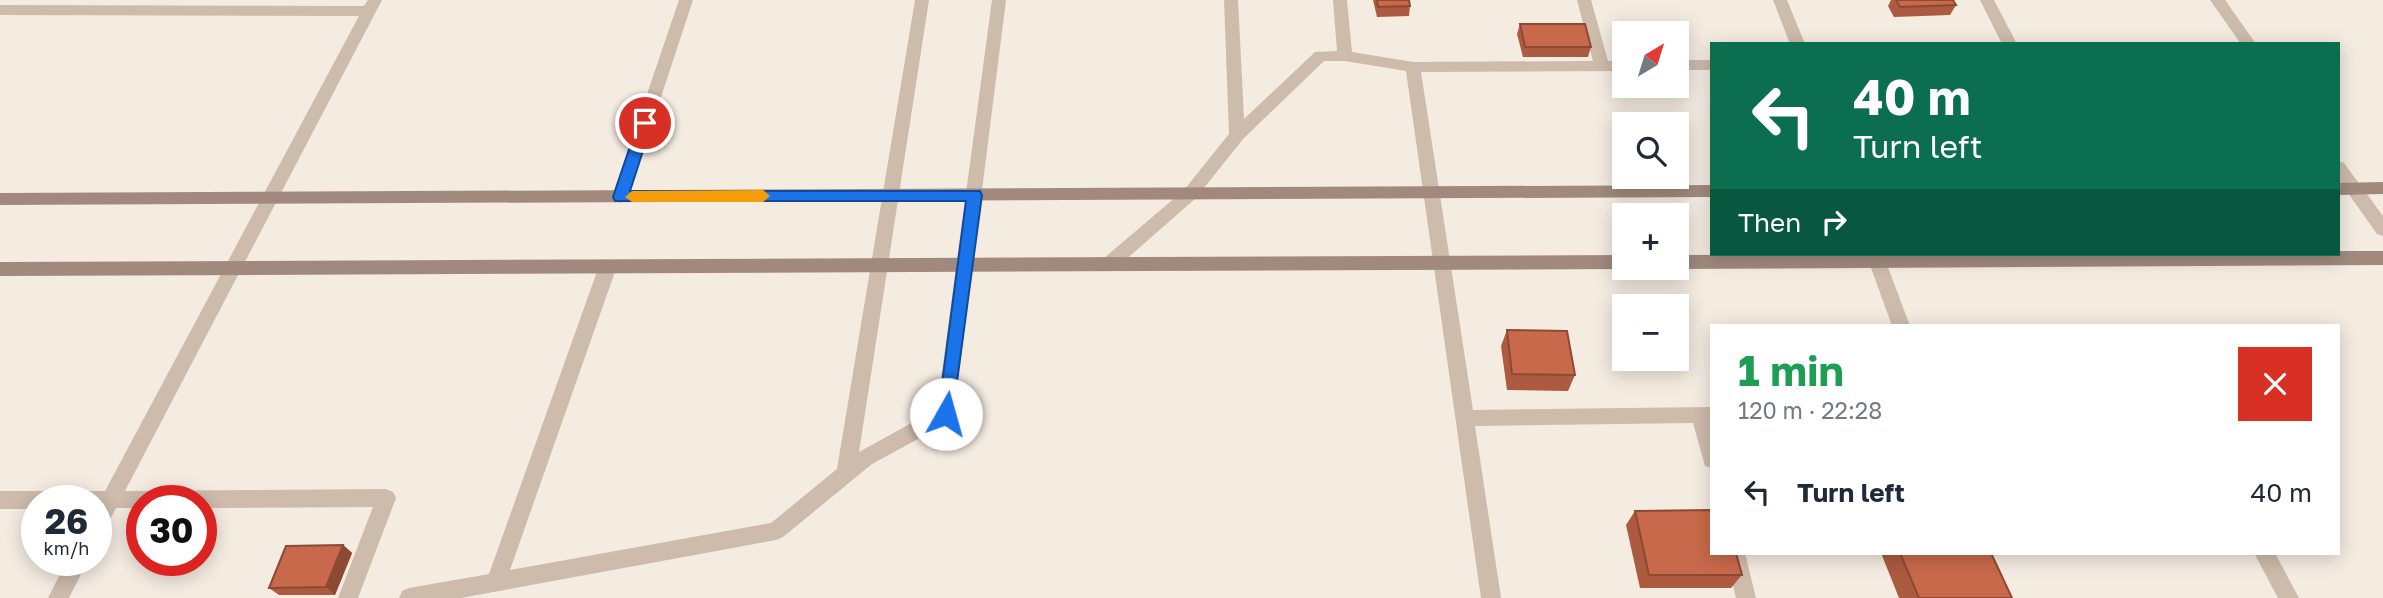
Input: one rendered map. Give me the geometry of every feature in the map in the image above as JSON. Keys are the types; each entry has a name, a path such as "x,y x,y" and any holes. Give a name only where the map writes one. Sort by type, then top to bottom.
{"main road":[{"path":"2346,188 2383,188"},
{"path":"0,200 1710,191"},
{"path":"1689,262 1876,257 2383,258"},
{"path":"0,269 1612,262"}],"street":[{"path":"620,197 685,0"},
{"path":"846,473 922,0"},
{"path":"409,598 776,531 865,458 946,414 999,0"},
{"path":"1231,0 1237,135"},
{"path":"1340,0 1345,56"},
{"path":"1584,0 1602,66"},
{"path":"1780,0 1797,42"},
{"path":"1987,0 2009,42"},
{"path":"2217,0 2248,42"},
{"path":"0,10 372,5 112,495"},
{"path":"1109,264 1189,194 1237,135 1320,56 1345,56 1413,67 1612,66"},
{"path":"1689,65 1710,65"},
{"path":"1413,67 1491,598"},
{"path":"2346,188 2383,229"},
{"path":"1876,257 1900,324"},
{"path":"496,582 608,266"},
{"path":"1465,418 1706,414 1710,445"},
{"path":"112,499 386,498 348,598"},
{"path":"0,500 21,500"},
{"path":"1735,555 1746,598"},
{"path":"2265,555 2289,598"},
{"path":"58,598 70,576"}],"building":[{"path":"1377,0 1409,0 1410,6 1378,7"},
{"path":"1896,0 1953,0 1956,5 1900,7"},
{"path":"1520,24 1585,24 1591,47 1525,47"},
{"path":"1507,330 1567,331 1575,375 1512,374"},
{"path":"1710,510 1710,555 1737,555 1742,575 1649,575 1635,511"},
{"path":"343,545 326,587 269,588 286,546"},
{"path":"1901,555 1992,555 2012,598 1919,598"}],"slow traffic":[{"path":"632,197 763,196"}],"route":[{"path":"645,123 620,197 974,195 946,414"}]}
